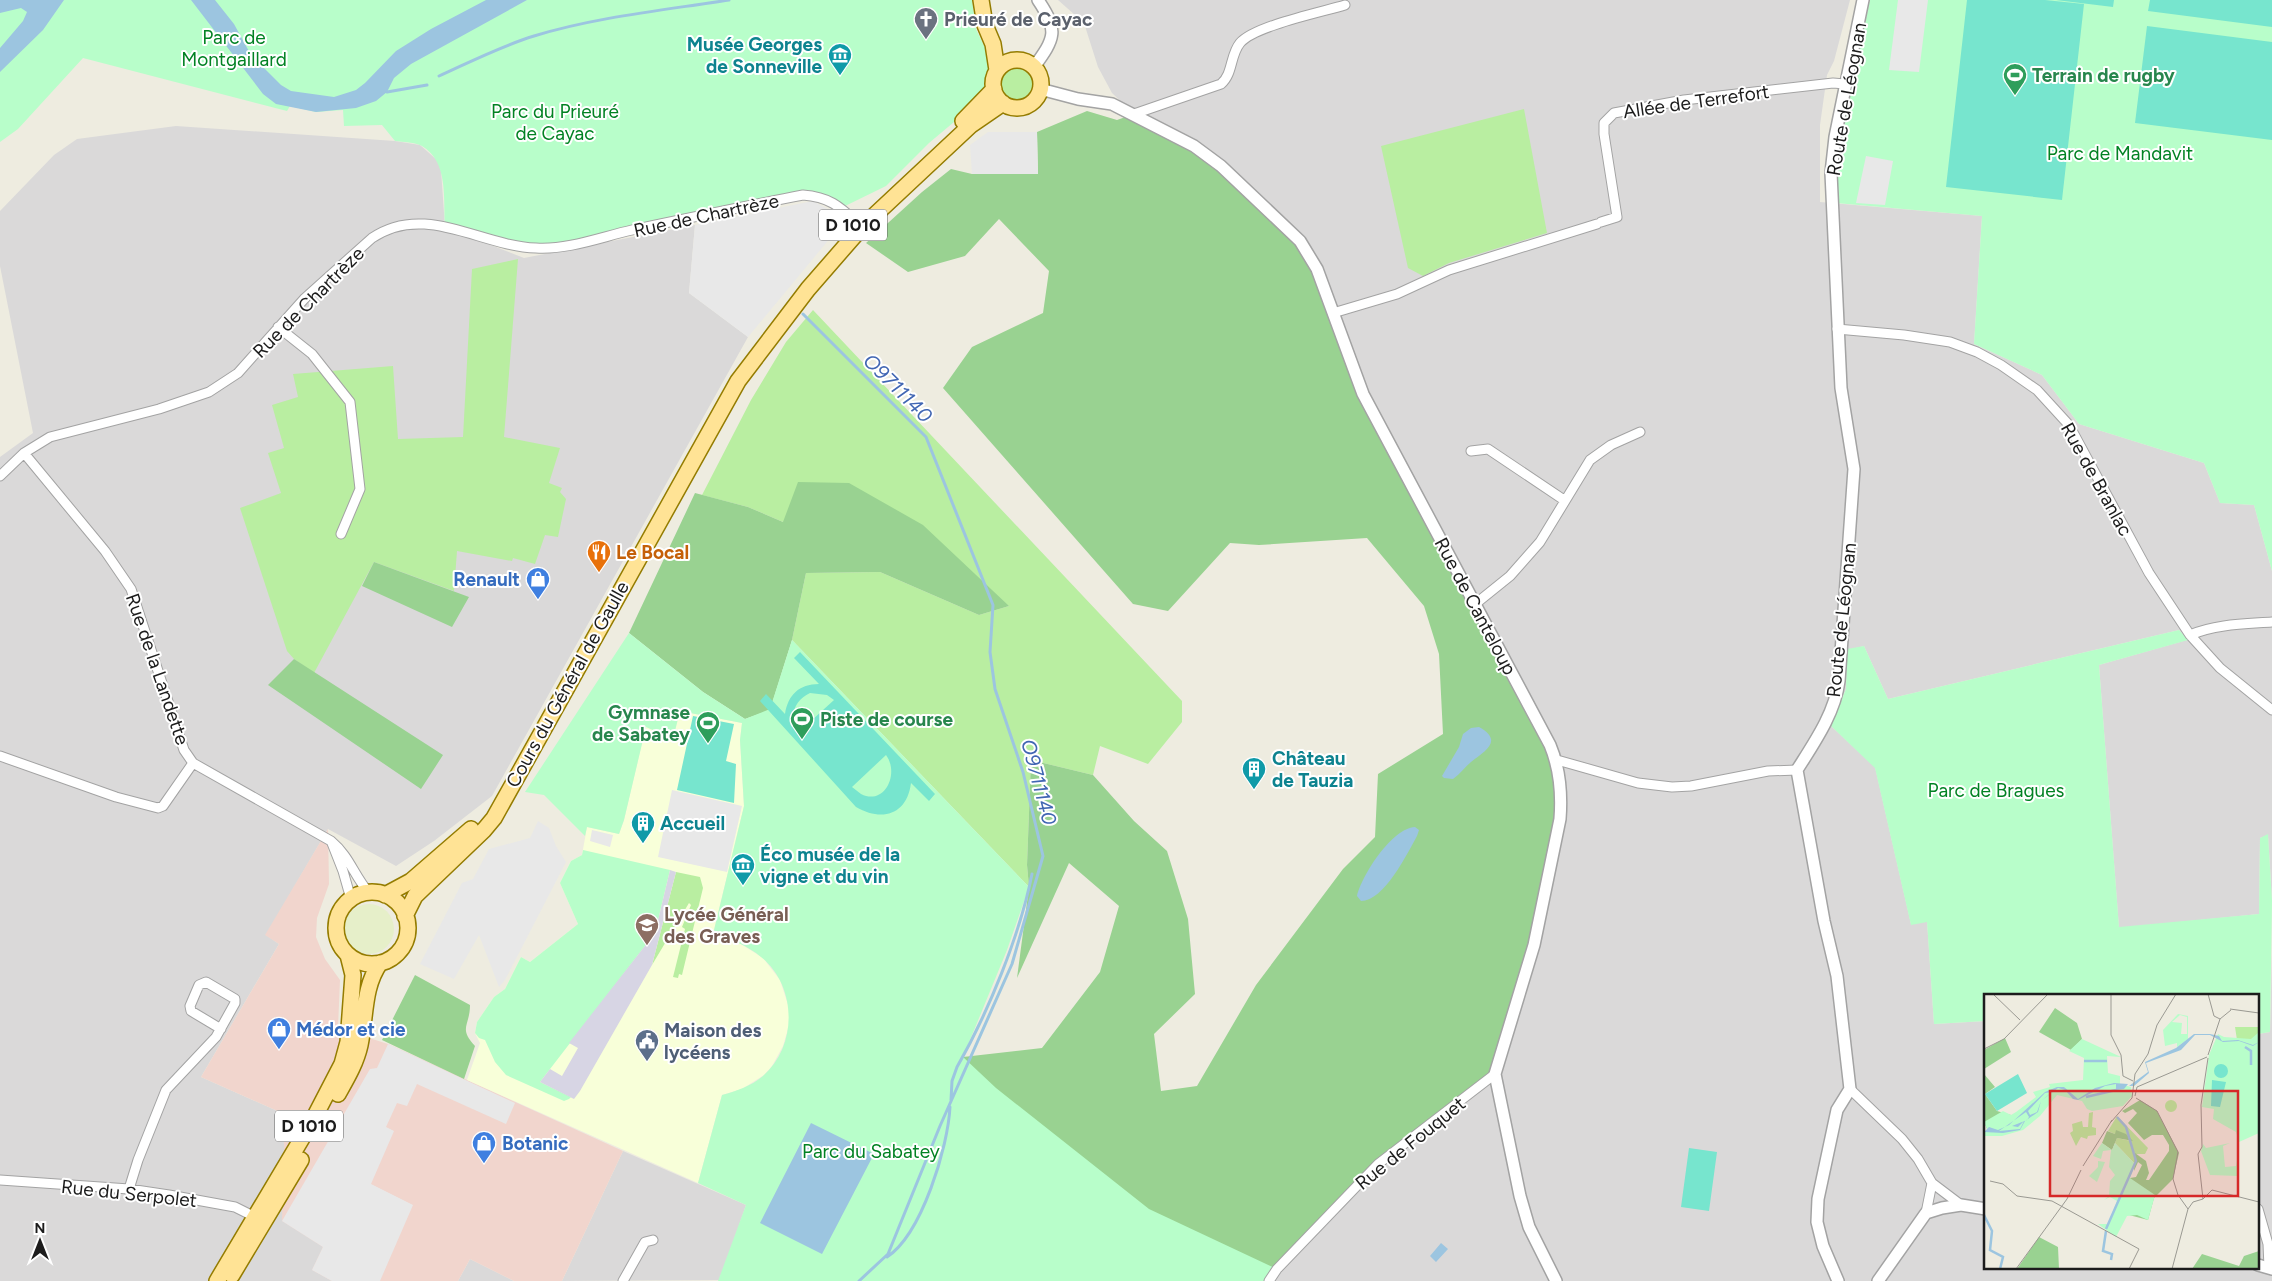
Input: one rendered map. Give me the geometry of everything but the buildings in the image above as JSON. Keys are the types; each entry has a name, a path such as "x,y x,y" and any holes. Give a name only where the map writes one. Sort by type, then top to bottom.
{"main road":[{"path":"981,0 985,25 994,44 998,70"},
{"path":"994,44 1012,61"},
{"path":"1012,61 1024,61 1034,67 1040,77 1040,89 1034,100 1023,107 1009,106 1003,103 994,90 994,76 998,70 1006,62 1012,61"},
{"name":"D 1010","path":"859,225 922,156 984,102 994,90"},
{"name":"D 1010","path":"859,225 968,128 1003,103"},
{"name":"Cours du Général de Gaulle","path":"405,916 415,896 484,830 494,818 764,335 802,284 859,225"},
{"name":"Cours du Général de Gaulle","path":"385,895 410,881 502,802"},
{"path":"369,893 385,895 401,907 405,916 408,932 402,948 389,960 380,963 369,964 357,961 348,955 339,942 336,926 338,916 351,899 369,893"},
{"name":"D 1010","path":"268,1204 342,1064 348,1042 353,975 348,955"},
{"name":"D 1010","path":"217,1281 259,1219 353,1067 359,1046 370,979 380,963"},
{"path":"223,1281 259,1219"},
{"name":"D 1010","path":"229,1281 259,1219"}],"street":[{"path":"1034,67 1050,43 1052,32 1050,18 1038,0"},
{"name":"Route de Léognan","path":"1797,770 1823,726 1835,701 1839,680 1854,469 1841,388 1836,330 1831,173 1833,145 1863,0"},
{"path":"1134,114 1221,84 1226,79 1233,55 1239,44 1253,32 1345,6"},
{"name":"Allée de Terrefort","path":"1334,313 1397,294 1449,270 1617,217 1604,134 1604,123 1614,113 1684,100 1833,83 1845,84"},
{"name":"Rue de Canteloup","path":"1040,89 1078,99 1104,101 1134,114 1194,146 1210,157 1300,241 1317,269 1363,394 1550,745 1556,760 1561,800 1560,819 1534,945 1495,1074 1520,1196 1529,1227 1556,1281"},
{"name":"Rue de Chartrèze","path":"0,476 24,452 50,437 159,409 209,392 238,373 305,298 372,238 384,230 402,224 421,223 445,227 512,247 557,248 803,195 821,196 838,206 859,225"},
{"path":"278,328 312,354 350,402 360,489 341,534"},
{"name":"Rue de Branlac","path":"1836,330 1904,335 1950,342 1978,352 2001,365 2037,390 2069,425 2149,573 2190,635 2220,668 2272,710"},
{"path":"1474,605 1510,576 1540,542 1590,460 1611,445 1640,432"},
{"path":"1471,451 1488,449 1564,500"},
{"name":"Rue de la Landette","path":"24,452 105,551 131,589 184,750 193,763 331,841 343,851 359,881 369,893"},
{"path":"2190,635 2202,630 2219,627 2272,622"},
{"path":"0,756 116,797 158,808 163,806 193,763"},
{"path":"1556,760 1638,783 1672,787 1691,786 1768,771 1797,770 1824,921 1836,976 1850,1089 1838,1110 1818,1199 1817,1222 1823,1246 1838,1281"},
{"path":"331,841 343,870 351,899"},
{"path":"129,1189 138,1160 166,1090 200,1056 221,1029 235,1003 235,999 206,982 199,984 190,1006 190,1011 221,1029"},
{"name":"Rue de Fouquet","path":"1268,1281 1276,1269 1378,1164 1495,1074"},
{"path":"1850,1089 1902,1139 1918,1159 1932,1183 1961,1205"},
{"name":"Rue du Serpolet","path":"0,1180 129,1189 235,1207 259,1219"},
{"path":"1878,1281 1926,1213 1932,1183"},
{"path":"1926,1213 1961,1205 1984,1209"},
{"path":"2260,1215 2268,1244 2266,1267"},
{"path":"623,1281 646,1242 653,1240"}],"shaded area":[{"path":"0,0 64,0 43,30 0,72 0,48 23,21 27,12 21,8 0,13"},
{"path":"191,0 215,0 234,24 251,55 281,85 291,91 334,97 356,90 396,51 431,29 486,0 527,0 411,64 394,78 387,92 376,101 356,108 316,112 276,104 263,94"},
{"path":"1058,0 1850,0 1834,61 1827,75 1820,125 1820,202 1982,216 1974,344 2042,375 2079,424 2204,463 2220,503 2254,505 2272,571 2272,901 2268,835 2260,838 2259,914 2119,928 2099,665 2187,640 2179,630 1888,699 1864,646 1848,650 1846,689 1831,726 1875,767 1911,924 1927,921 1934,1024 1984,1021 1984,1268 2260,1268 2260,1034 2270,1032 2272,953 2272,1281 1270,1281 1560,819 1134,114 1112,93 1098,67 1084,23"},
{"path":"1898,0 1928,0 1919,72 1889,70"},
{"name":"Terrain de rugby","path":"1967,0 2045,0 2084,4 2062,200 1946,187"},
{"path":"2056,0 2114,0 2113,7"},
{"path":"2150,0 2272,0 2272,27 2148,11"},
{"path":"2147,26 2272,42 2272,140 2135,123"},
{"path":"176,126 395,141 420,145 437,160 441,170 445,227 524,258 695,225 689,293 748,337 492,796 434,841 396,866 328,829 266,935 279,944 201,1077 282,1113 284,1144 323,1247 313,1270 332,1281 0,1281 0,457 33,433 0,266 0,211 54,155 77,139"},
{"path":"988,132 1037,132 1038,174 972,174 970,145"},
{"path":"1866,156 1893,161 1885,205 1856,203"},
{"path":"813,201 833,212 841,225 748,337 689,293 695,225"},
{"path":"800,652 935,794 929,801 911,783 909,794 904,802 899,809 892,813 875,814 856,807 760,701 766,694 785,714 789,701 800,688 819,684 794,658","holes":["810,693 827,695 834,700 800,731 794,720 794,709 800,700","886,755 891,771 890,779 883,792 877,796 869,797 852,787"]},
{"name":"Lycée Général des Graves","path":"680,711 742,723 740,740 744,806 714,930 717,936 736,941 763,958 780,980 789,1008 789,1025 783,1046 772,1066 764,1075 742,1089 722,1095 698,1183 467,1080 480,1043 475,1033 477,1022 494,997 505,989 521,957 530,962 578,924 560,883 571,861 582,855 587,827 619,834 646,726"},
{"name":"Gymnase de Sabatey","path":"693,716 734,724 726,761 736,764 734,803 677,790"},
{"path":"1479,727 1490,737 1490,746 1453,779 1444,778 1442,776 1459,747 1463,734 1471,728"},
{"path":"672,790 742,806 727,872 658,857"},
{"path":"538,821 549,828 556,846 566,862 505,980 499,987 479,935 454,979 420,964 462,883 473,879 489,849 530,838"},
{"path":"1415,827 1419,830 1417,836 1394,875 1378,893 1370,899 1361,901 1357,896 1360,887 1379,854 1397,835 1406,829"},
{"path":"328,829 329,884 317,918 316,937 325,959 340,980 338,1028 388,1044 623,1151 562,1281 514,1281 470,1259 458,1281 332,1281 312,1270 323,1247 282,1221 284,1144 282,1113 201,1077 279,944 265,935"},
{"path":"592,830 613,835 610,847 590,841"},
{"path":"670,870 676,872 652,965 580,1091 574,1099 540,1082 550,1069 562,1076 578,1048 569,1043 655,933"},
{"path":"369,904 379,906 387,911 392,919 394,929 392,939 387,947 379,952 369,954 359,952 351,947 346,939 344,929 346,919 351,911 359,906"},
{"path":"388,1044 515,1103 506,1124 417,1084 407,1106 397,1103 386,1127 394,1131 371,1184 413,1205 380,1281 332,1281 312,1270 323,1247 282,1221 370,1069 377,1068"},
{"path":"811,1123 874,1154 822,1254 760,1223"},
{"path":"1689,1148 1717,1152 1709,1211 1681,1207"},
{"path":"623,1151 746,1205 720,1280 562,1281"},
{"path":"1441,1243 1448,1249 1436,1262 1430,1256"},
{"path":"470,1259 514,1281 458,1281"}],"green space":[{"name":"Parc du Prieuré de Cayac","path":"0,0 972,0 976,29 986,50 990,69 979,101 929,143 886,186 841,208 803,195 538,249 445,227 443,182 437,161 422,146 395,141 382,125 344,126 343,110 316,112 290,106 287,111 83,58 18,129 0,142"},
{"name":"Parc de Mandavit","path":"1870,0 2272,0 2272,571 2254,505 2220,503 2204,463 2079,424 2042,375 1974,344 1982,216 1836,203 1836,165 1841,132"},
{"path":"1017,66 1030,71 1035,84 1030,97 1017,102 1004,97 999,84 1004,71"},
{"path":"1524,109 1547,233 1449,263 1423,276 1408,268 1381,146"},
{"path":"1087,111 1117,120 1134,114 1194,146 1300,241 1363,394 1550,745 1561,800 1534,945 1495,1074 1378,1164 1277,1269 919,1281 963,1057 1042,1048 1100,972 1119,906 1069,863 1017,978 1029,887 1027,865 1031,760 1093,775 1134,821 1167,851 1188,919 1195,994 1154,1034 1161,1091 1197,1086 1256,985 1343,869 1375,837 1378,774 1443,734 1439,654 1424,606 1367,538 1259,545 1230,543 1168,611 1133,604 943,388 972,347 1043,313 1049,271 999,219 965,256 908,272 866,243 922,192 951,169 972,174 1038,174 1037,132"},
{"path":"518,259 504,437 560,448 549,483 562,488 560,492 566,499 558,537 545,535 535,564 513,558 512,561 457,551 454,591 374,562 314,673 294,659 287,651 240,508 281,493 268,453 284,448 272,405 298,397 293,374 393,366 398,439 463,437 472,269"},
{"path":"813,310 1182,701 1182,722 1148,764 1100,746 1093,775 1031,760 1027,865 1029,887 792,640 806,573 880,572 979,615 1009,606 783,522 748,507 702,495 751,400 786,342"},
{"path":"798,482 849,483 923,525 1009,606 979,615 880,572 806,573 792,640 770,710 745,719 703,692 629,633 695,493 748,507 783,522"},
{"path":"374,562 469,597 452,627 362,586"},
{"name":"Parc de Bragues","path":"2179,630 2188,640 2099,665 2119,927 2259,914 2260,838 2268,834 2272,901 2270,1032 2260,1034 2260,994 1984,994 1984,1021 1934,1024 1927,922 1911,925 1875,768 1831,726 1846,689 1847,649 1864,646 1888,699"},
{"name":"Parc du Sabatey","path":"629,633 703,692 745,719 770,709 792,640 1029,887 1007,950 963,1057 996,1088 1149,1209 1277,1269 1268,1281 718,1281 746,1205 698,1183 722,1095 754,1083 763,1076 783,1048 789,1016 787,999 773,969 751,950 735,941 717,935 714,930 744,806 740,740 742,723 680,711 673,739 646,727 619,834 587,827 585,836 544,795 525,792"},
{"path":"294,659 443,755 421,789 268,685"},
{"path":"583,850 670,870 655,933 540,1082 571,1097 564,1101 506,1075 495,1062 485,1040 479,1038 475,1033 477,1022 494,997 505,989 521,957 530,962 578,924 560,883 571,861 582,855"},
{"path":"676,872 700,877 703,888 682,975 679,974 678,978 673,977 685,929 682,927 691,905 689,903 652,965"},
{"path":"415,975 470,1005 466,1031 475,1046 464,1079 382,1040"}],"waterway":[{"path":"439,76 510,44 558,29 631,15 729,0"},
{"path":"387,92 427,85"},
{"name":"O9711140","path":"803,314 926,437 993,605 990,652 995,689 1023,772 1043,856 1012,964 940,1126 888,1254 859,1281"},
{"path":"951,1100 952,1081 957,1067 969,1046 1002,973 1020,922 1032,874"},
{"path":"887,1257 900,1246 922,1210 931,1188 944,1144 950,1107"}],"place":[{"name":"Prieuré de Cayac","path":"926,40"},
{"name":"Musée Georges de Sonneville","path":"840,76"},
{"name":"Terrain de rugby","path":"2015,96"},
{"name":"Le Bocal","path":"599,573"},
{"name":"Renault","path":"538,600"},
{"name":"Piste de course","path":"802,740"},
{"name":"Gymnase de Sabatey","path":"708,744"},
{"name":"Château de Tauzia","path":"1254,790"},
{"name":"Accueil","path":"643,844"},
{"name":"Éco musée de la vigne et du vin","path":"743,886"},
{"name":"Lycée Général des Graves","path":"647,946"},
{"name":"Médor et cie","path":"279,1050"},
{"name":"Maison des lycéens","path":"647,1062"},
{"name":"Botanic","path":"484,1164"}],"park label":[{"name":"Parc de Montgaillard","path":"234,48"}]}
